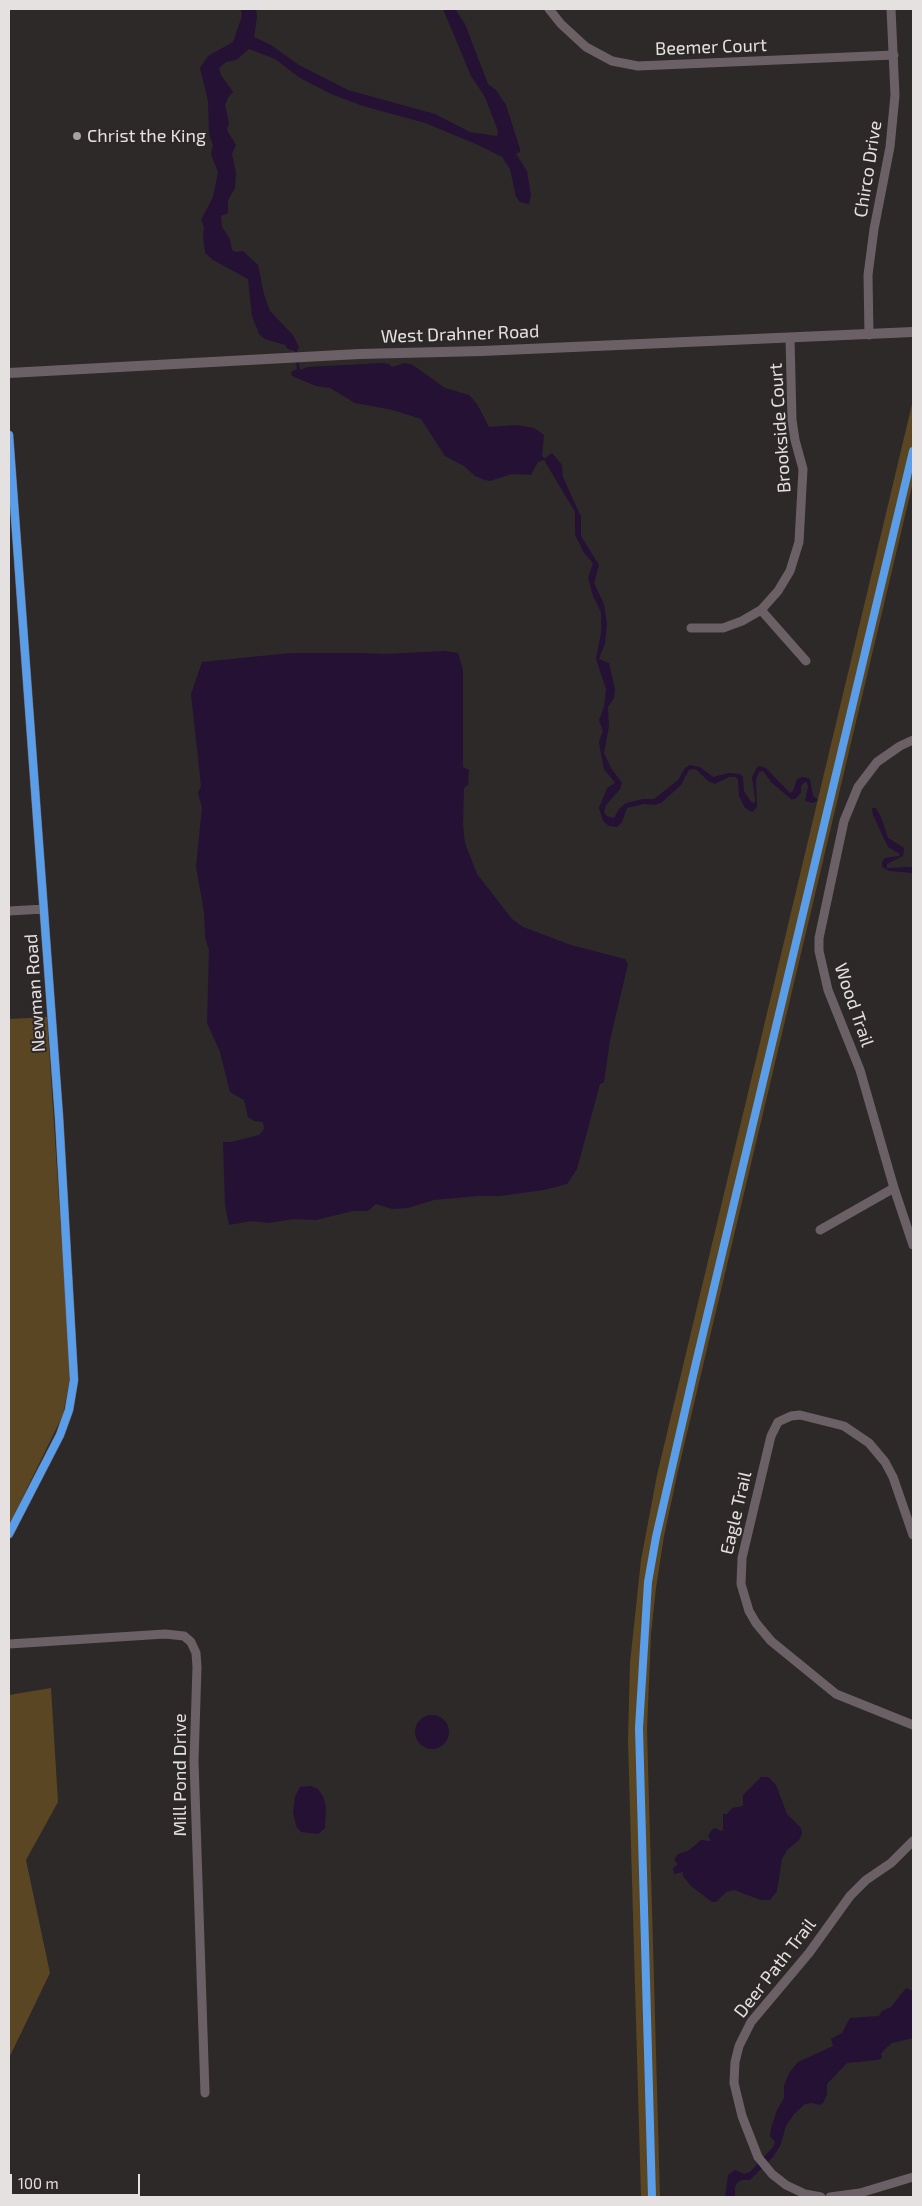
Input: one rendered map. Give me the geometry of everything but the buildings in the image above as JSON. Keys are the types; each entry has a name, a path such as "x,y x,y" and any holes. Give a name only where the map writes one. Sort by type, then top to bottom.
{"street":[{"name":"Beemer Court","path":"549,9 561,24 586,47 612,60 638,66 894,55"},
{"name":"Chirco Drive","path":"869,335 868,275 874,229 890,147 895,95 891,9"},
{"name":"West Drahner Road","path":"9,373 359,354 482,351 913,332"},
{"name":"Brookside Court","path":"691,628 723,628 742,621 761,610 778,591 790,571 799,542 803,469 792,420 790,338"},
{"name":"Newman Road","path":"9,436 40,877 44,909 74,1380 69,1410 60,1435 9,1534"},
{"path":"761,610 806,661"},
{"name":"Wood Trail","path":"913,740 900,746 878,762 858,787 844,821 819,938 819,951 828,990 860,1070 894,1188 913,1245"},
{"path":"9,911 44,909"},
{"path":"820,1230 894,1188"},
{"name":"Eagle Trail","path":"913,1535 893,1477 885,1462 863,1438 844,1426 800,1415 784,1418 774,1429 742,1558 741,1584 749,1611 771,1641 836,1694 913,1725"},
{"name":"Mill Pond Drive","path":"9,1644 165,1634 184,1636 191,1642 196,1653 198,1667 194,1762 205,2093"},
{"name":"Deer Path Trail","path":"818,2197 786,2185 772,2174 758,2157 742,2116 734,2083 735,2062 739,2046 751,2022 799,1965 850,1896 863,1882 891,1864 913,1841"},
{"path":"830,2197 860,2193 913,2177"}],"shaded area":[{"path":"241,9 256,9 257,17 254,37 271,45 299,65 348,90 435,114 470,132 497,136 498,131 485,97 471,76 443,9 455,9 465,24 488,84 496,90 506,105 520,149 520,152 516,154 527,171 531,195 529,204 520,202 516,197 510,169 502,157 425,123 363,106 331,94 300,78 275,59 249,49 236,60 226,62 219,68 221,75 233,92 225,105 229,123 227,130 236,145 232,154 236,173 235,188 228,200 228,213 221,216 222,227 230,239 232,250 236,252 243,251 258,265 264,294 270,311 293,335 299,347 297,351 300,370 307,367 382,363 389,364 392,367 405,363 413,365 445,388 469,395 477,404 489,427 517,425 534,428 544,435 542,455 544,459 552,453 562,465 563,477 581,517 581,536 599,565 594,583 604,604 607,624 605,643 599,659 609,663 615,689 614,698 608,707 609,726 604,753 611,768 622,783 620,789 606,805 604,812 607,816 614,818 619,809 626,803 643,799 654,799 678,780 685,768 690,765 700,767 713,777 729,773 740,774 743,777 744,791 752,803 755,802 755,798 752,777 758,766 766,768 790,793 793,791 797,779 803,777 810,779 813,796 818,800 813,803 805,801 808,786 806,781 801,786 801,793 795,799 791,799 772,783 763,771 759,772 756,780 757,807 752,812 745,808 739,796 738,780 736,777 729,777 715,784 693,769 689,770 681,785 661,803 627,808 622,822 617,827 609,826 603,821 599,808 607,788 615,783 604,769 599,741 603,731 599,720 604,707 606,689 596,659 601,633 601,612 593,596 588,578 593,563 584,553 575,535 575,512 544,460 538,462 531,475 512,474 490,481 485,480 475,476 464,466 445,456 421,419 393,410 355,403 330,388 316,386 292,376 291,372 297,369 295,351 288,349 285,345 265,339 259,334 252,316 248,279 213,260 205,253 204,227 201,220 213,197 218,172 211,154 213,145 209,134 208,101 200,68 208,56 233,42 242,16"},
{"path":"913,400 913,482 678,1471 664,1536 656,1588 651,1634 647,1729 660,2197 641,2197 628,1740 630,1663 641,1560 657,1475"},
{"path":"445,651 458,653 463,669 463,767 469,770 468,785 464,788 463,824 465,843 477,874 512,919 523,927 571,945 625,959 628,964 610,1040 604,1082 600,1084 577,1169 567,1184 544,1190 499,1196 434,1200 408,1208 392,1209 376,1204 368,1211 353,1211 316,1220 294,1219 269,1223 251,1221 229,1225 225,1205 223,1142 231,1142 259,1135 264,1129 263,1122 254,1121 248,1117 244,1100 230,1092 220,1052 207,1023 209,950 205,937 204,912 196,867 202,807 198,793 201,786 191,694 202,662 290,653 384,654"},
{"path":"872,808 876,808 881,817 888,838 904,848 903,856 887,864 887,868 909,867 913,868 913,873 889,871 882,867 882,862 885,858 899,856 900,854 888,847 873,815"},
{"path":"47,1017 69,1354 69,1383 63,1415 9,1525 9,1019"},
{"path":"51,1688 58,1802 26,1860 50,1973 9,2058 9,1695"},
{"path":"432,1715 439,1716 444,1720 448,1725 448,1739 444,1744 439,1748 432,1749 425,1748 420,1744 416,1739 415,1732 416,1725 420,1720 425,1716"},
{"path":"761,1777 768,1777 776,1785 787,1814 801,1828 802,1834 799,1840 787,1850 782,1859 777,1891 770,1900 761,1900 734,1890 726,1892 716,1902 712,1902 691,1886 683,1876 683,1872 674,1874 673,1868 678,1864 674,1860 678,1854 688,1851 701,1840 711,1841 708,1836 715,1828 723,1830 723,1814 727,1814 732,1808 743,1806 743,1795"},
{"path":"311,1786 318,1789 323,1796 326,1807 325,1828 318,1834 301,1832 296,1826 293,1813 295,1796 300,1787"},
{"path":"906,1988 913,1991 913,2038 892,2043 881,2054 882,2058 878,2060 847,2063 827,2084 827,2095 823,2103 820,2105 805,2104 794,2114 786,2126 781,2144 773,2157 750,2180 738,2182 735,2187 735,2197 725,2197 728,2175 735,2170 744,2174 750,2172 773,2147 775,2142 770,2136 771,2128 777,2110 784,2098 784,2086 789,2073 798,2062 833,2046 831,2039 842,2033 850,2018 879,2016 882,2011 891,2007"}],"cycle path":[{"path":"9,435 59,1117 74,1380 69,1410 60,1435 9,1534"},
{"path":"652,2197 639,1728 648,1582 656,1537 695,1367 913,451"}],"place":[{"name":"Christ the King","path":"77,136"}]}
